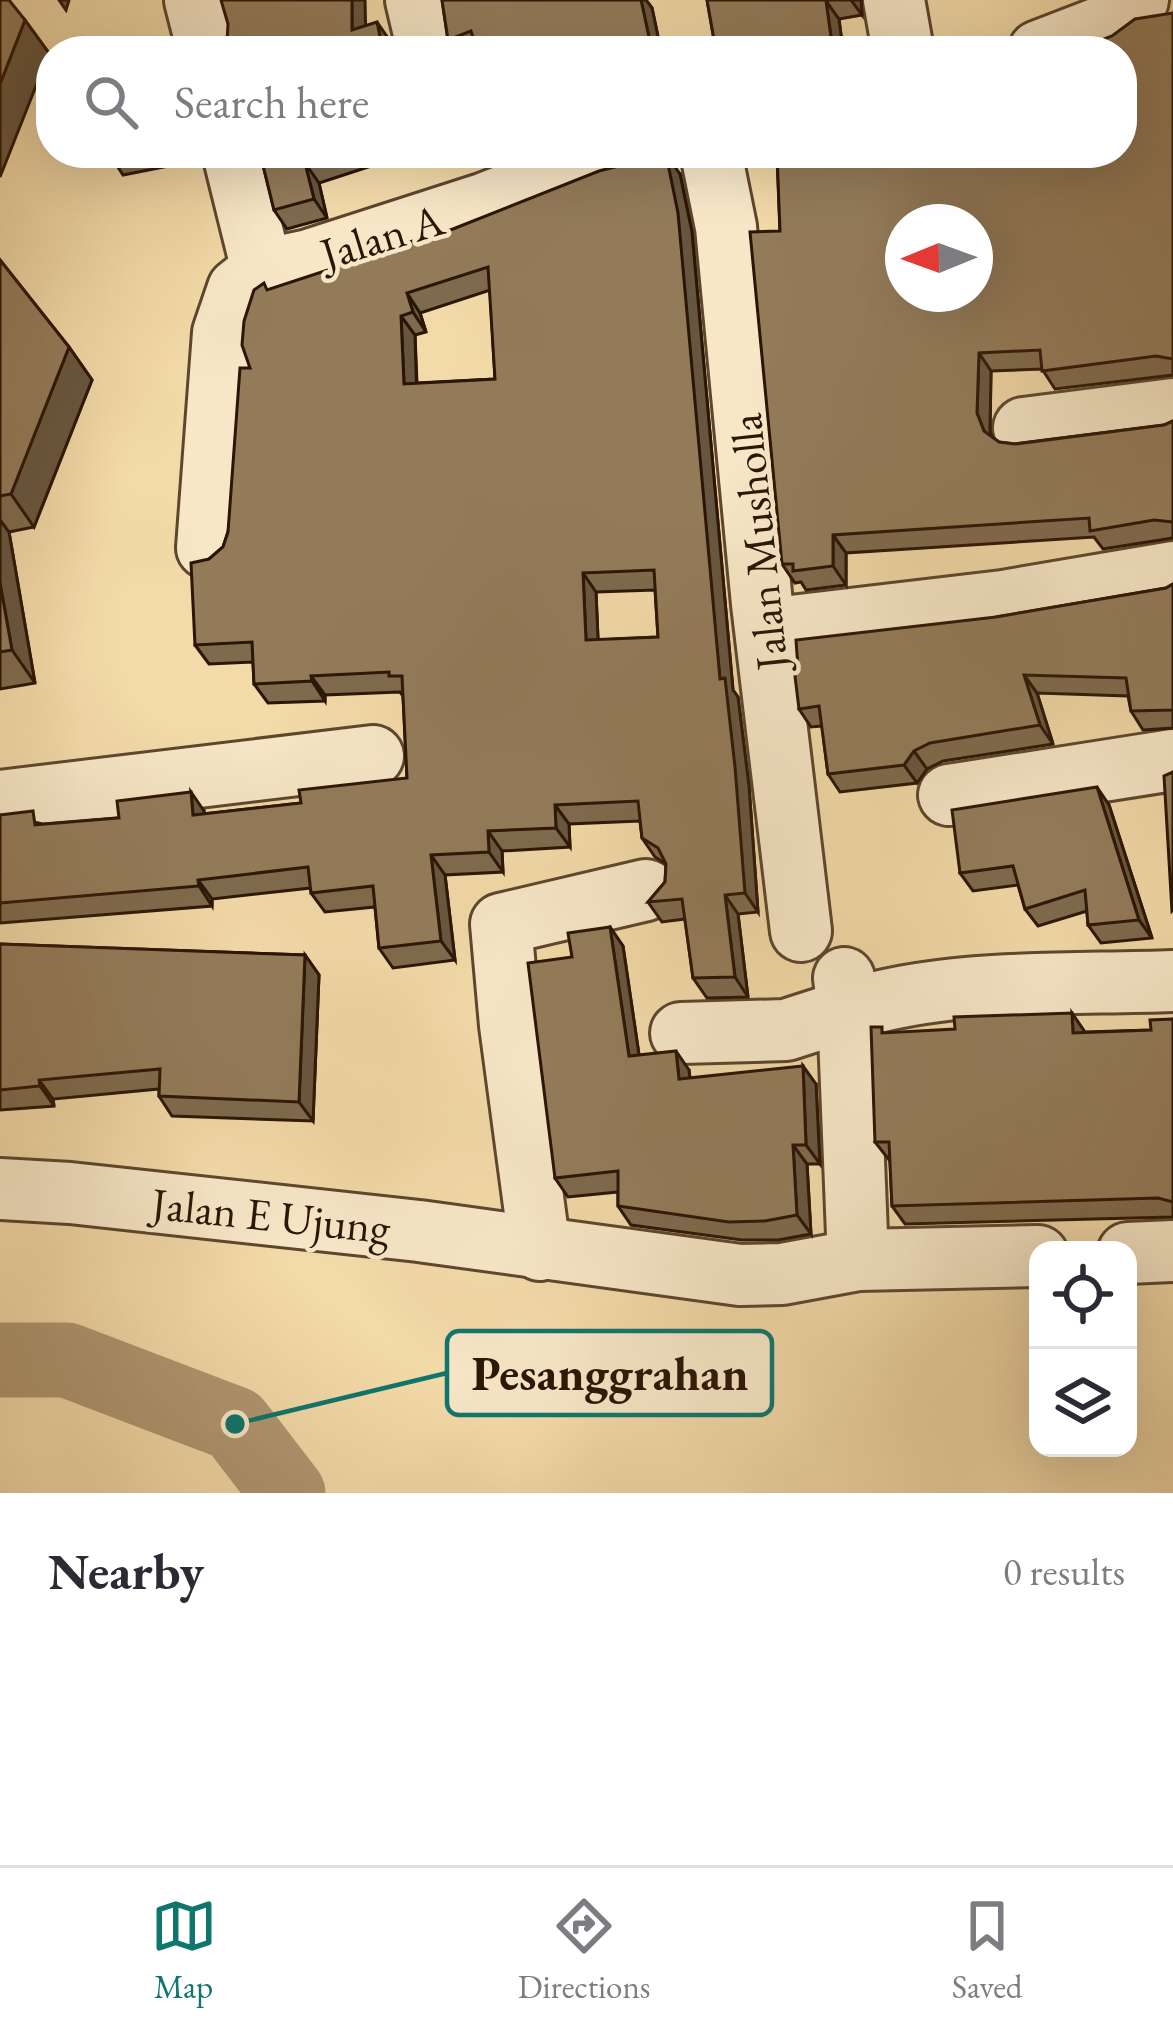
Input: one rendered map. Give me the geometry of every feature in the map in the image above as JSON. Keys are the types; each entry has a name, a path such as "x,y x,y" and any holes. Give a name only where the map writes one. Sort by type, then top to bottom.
{"street":[{"path":"195,0 204,36"},
{"path":"416,0 424,36"},
{"path":"894,0 900,36"},
{"path":"1078,36 1112,23 1138,0"},
{"name":"Jalan A","path":"237,168 262,270 309,260 476,178 531,168"},
{"name":"Jalan Musholla","path":"714,168 726,227 802,931"},
{"path":"207,548 223,333 238,289 262,270"},
{"path":"1024,428 1173,409"},
{"path":"766,629 1003,601 1173,572"},
{"path":"0,801 373,756"},
{"path":"949,795 1173,760"},
{"path":"540,1250 501,924 646,890"},
{"path":"681,1033 786,1030 846,994 884,999 949,991 1173,981"},
{"path":"846,994 858,1260"},
{"name":"Jalan E Ujung","path":"0,1189 70,1192 352,1224 740,1275 782,1274 858,1260 1029,1256"},
{"path":"1137,1252 1173,1250"}],"building":[{"path":"0,0 9,0 25,20 0,84"},
{"path":"221,0 352,0 352,30 377,22 380,36 227,36"},
{"path":"442,0 641,0 649,36 472,36 471,31 447,36"},
{"path":"707,0 830,0 826,1 831,36 713,36"},
{"path":"1173,13 1173,359 1156,356 1042,371 1040,350 979,353 977,413 984,431 999,442 1015,444 1173,421 1173,522 1154,520 1090,531 1089,518 833,535 833,566 793,571 793,564 782,564 750,232 780,231 778,168 1137,168 1137,36 1112,36 1135,19"},
{"path":"264,168 306,168 314,199 274,210"},
{"path":"669,168 678,213 720,679 725,678 735,767 745,893 725,895 735,977 693,978 682,899 648,902 665,882 666,864 658,848 642,838 638,801 555,805 556,828 488,831 489,852 431,855 441,941 379,948 373,886 311,893 308,867 198,880 199,886 0,903 0,815 33,811 35,825 119,818 117,801 191,792 193,815 301,803 299,790 407,778 402,676 389,676 389,672 311,676 312,681 254,684 252,642 195,645 191,563 209,559 223,547 228,532 240,368 250,368 242,345 244,321 254,290 264,283 267,290 453,229 599,171","holes":["488,267 495,379 404,384 401,316 413,312 407,293","654,570 658,637 586,640 583,573"]},
{"path":"0,260 69,347 11,494 0,496"},
{"path":"0,583 12,650 0,652"},
{"path":"1173,584 1173,710 1131,711 1126,678 1024,675 1040,725 930,743 914,751 904,765 828,774 819,706 799,709 796,640 996,617"},
{"path":"1173,772 1173,910 1172,911 1164,776"},
{"path":"1097,787 1139,920 1088,925 1085,890 1025,909 1013,866 960,873 952,810"},
{"path":"610,927 629,1056 676,1051 679,1079 803,1066 806,1145 793,1145 797,1215 729,1222 618,1206 618,1171 555,1178 528,963 572,957 568,933"},
{"path":"0,944 305,955 299,1102 159,1096 160,1069 39,1080 40,1086 0,1090"},
{"path":"1072,1013 1073,1033 1151,1030 1150,1020 1173,1019 1173,1202 1158,1198 892,1206 889,1142 875,1142 871,1027 882,1027 882,1033 955,1029 954,1017"}],"waterway":[{"path":"0,1360 67,1360 235,1424 288,1493"}],"place":[{"name":"Pesanggrahan","path":"235,1424"}]}
